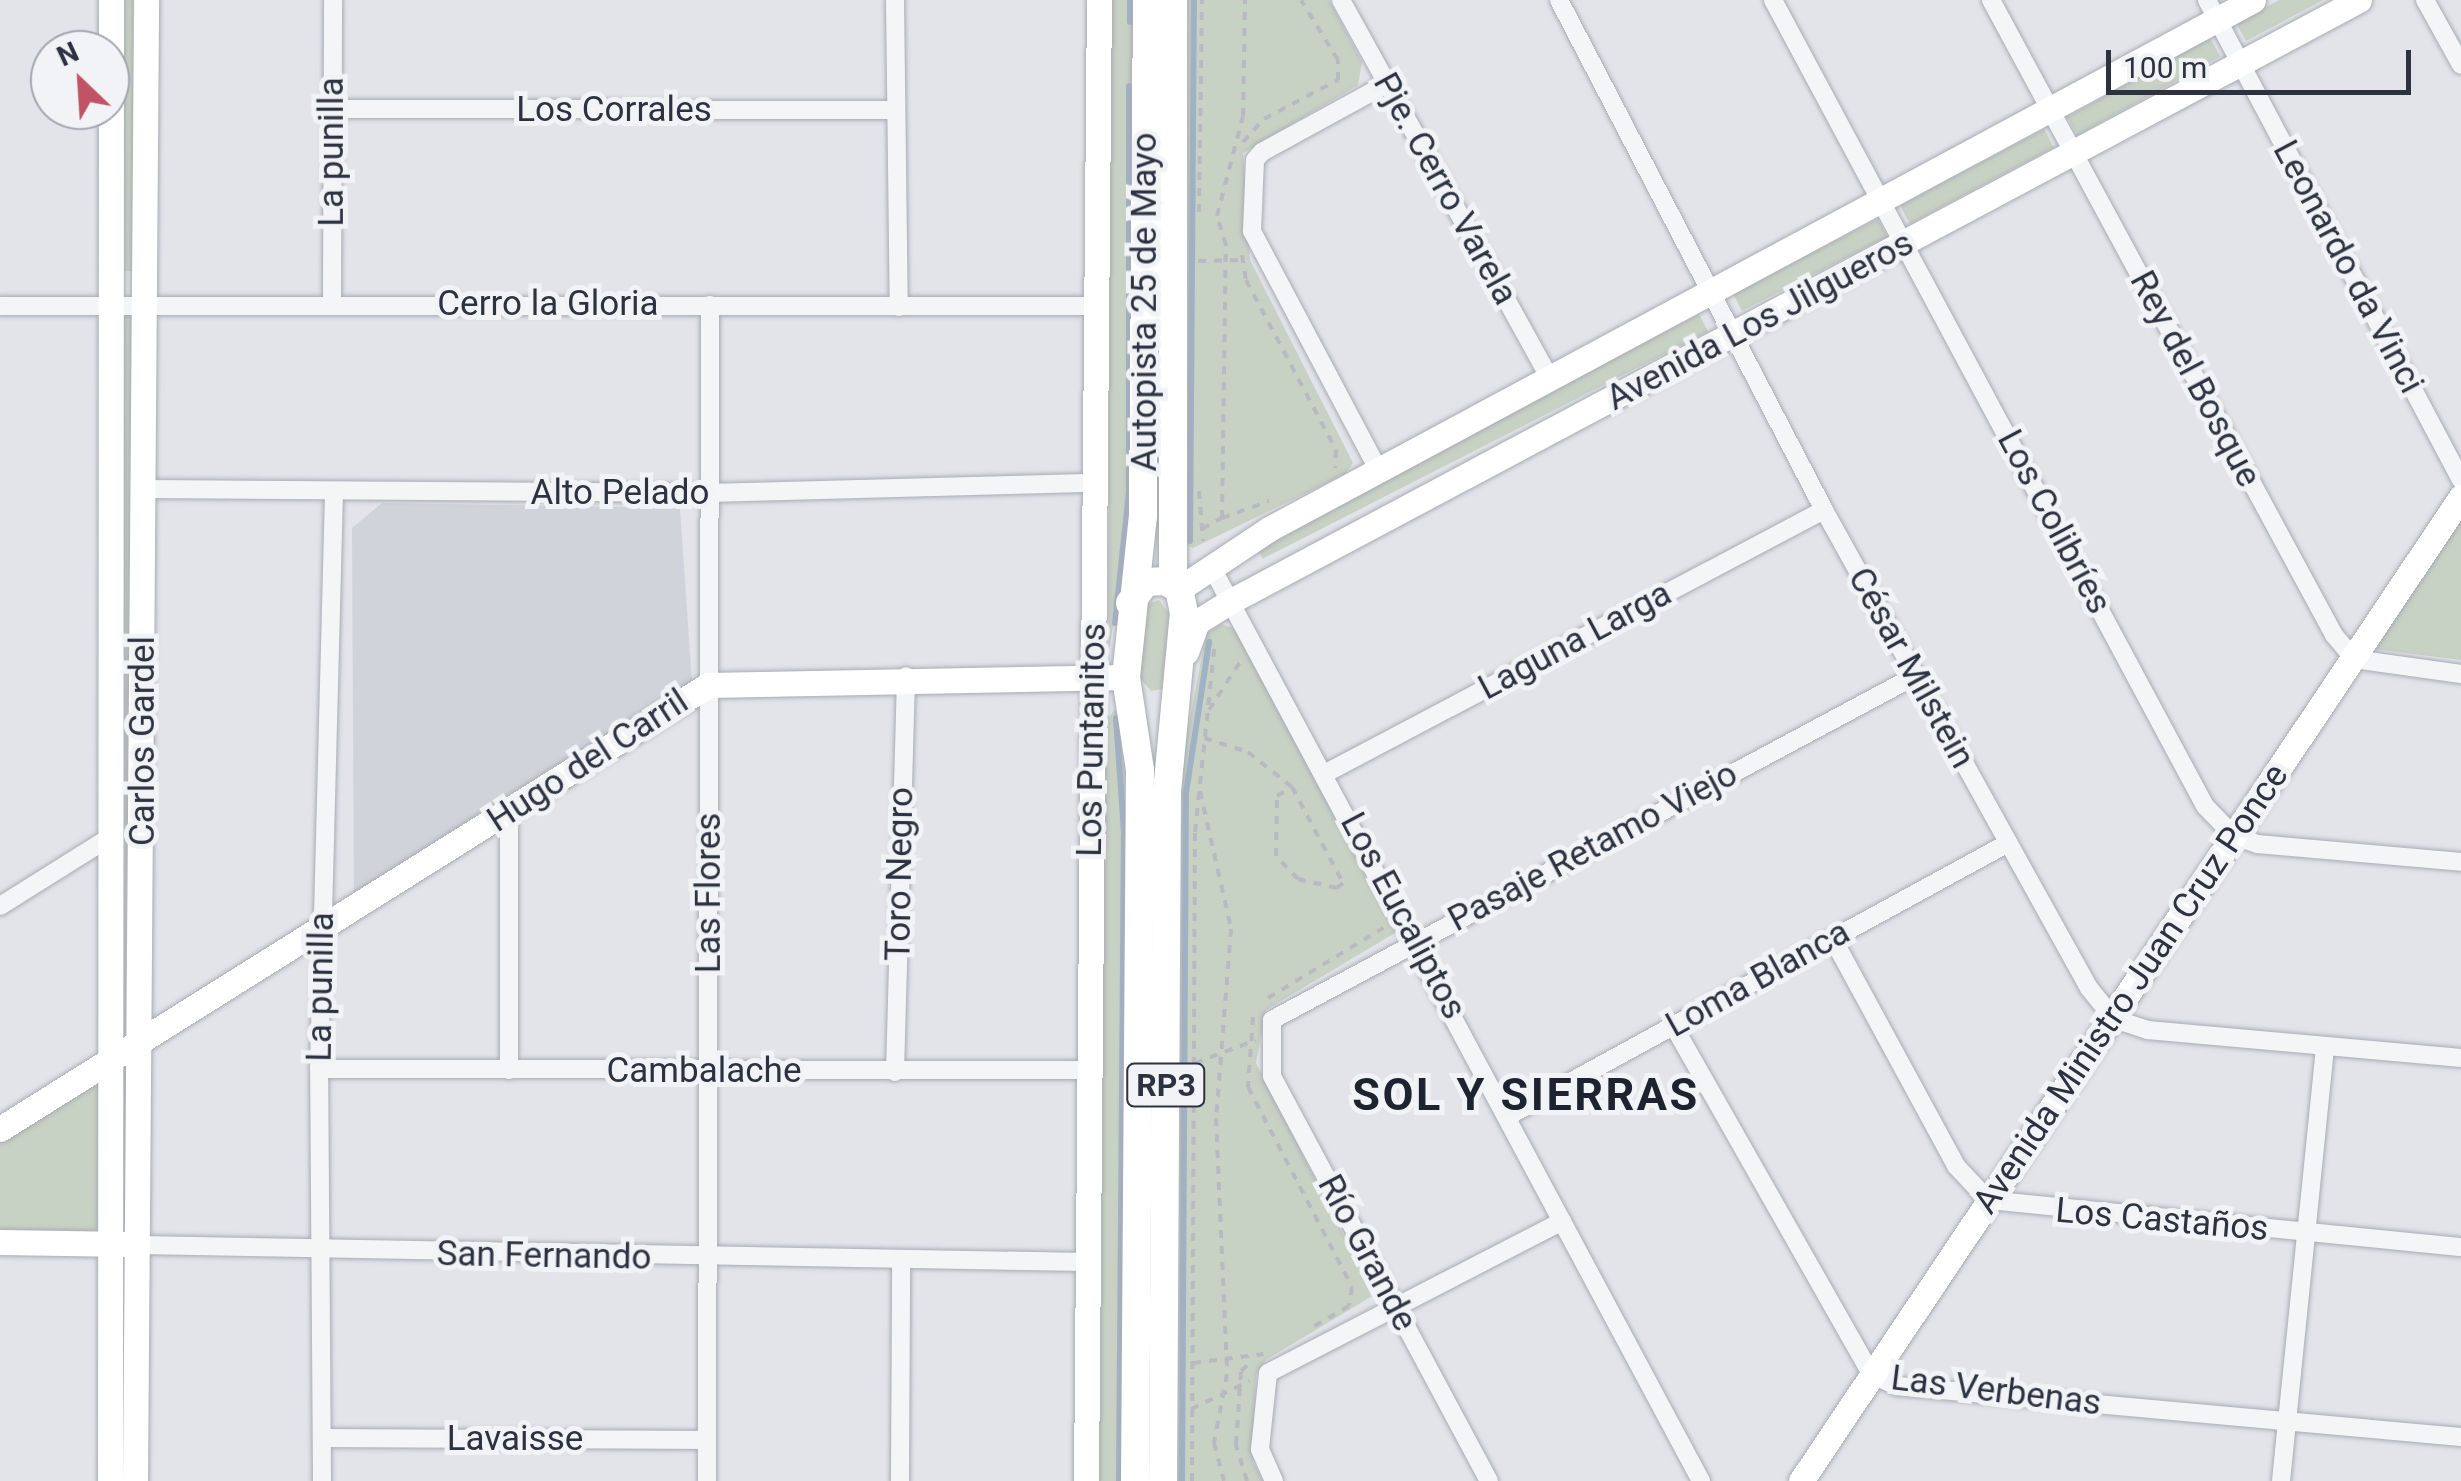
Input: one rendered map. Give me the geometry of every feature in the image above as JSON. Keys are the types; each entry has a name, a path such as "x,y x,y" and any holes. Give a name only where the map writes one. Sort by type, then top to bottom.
{"main road":[{"name":"Autopista 25 de Mayo","path":"1130,604 1143,516 1148,0"},
{"name":"Autopista 25 de Mayo","path":"1173,0 1176,587"},
{"path":"1130,604 1146,582 1176,587"},
{"name":"RP3","path":"1163,1481 1167,791 1182,676 1176,587"},
{"name":"RP3","path":"1130,604 1127,684 1140,770 1134,1481"},
{"path":"1127,684 1149,708 1172,702 1182,676"}],"street":[{"name":"Carlos Gardel","path":"110,1481 112,0"},
{"name":"Carlos Gardel","path":"135,1481 146,0"},
{"name":"La punilla","path":"332,304 333,0"},
{"path":"895,0 899,307"},
{"name":"Los Puntanitos","path":"1086,1481 1099,0"},
{"name":"Pje. Cerro Varela","path":"1341,0 1550,378"},
{"name":"César Milstein","path":"1559,0 1714,288 1824,510 2008,843 2114,1019"},
{"name":"Los Colibríes","path":"1773,0 2206,806 2234,836"},
{"name":"Rey del Bosque","path":"1990,0 2334,635 2354,659"},
{"name":"Avenida Los Jilgueros","path":"1176,587 1379,471 2049,109 2212,10 2253,0"},
{"name":"Avenida Los Jilgueros","path":"1182,676 1198,622 1230,601 1906,245 2359,0"},
{"path":"2425,0 2461,65"},
{"name":"Leonardo da Vinci","path":"2212,10 2461,480"},
{"path":"1379,471 1252,230 1255,160 1386,84"},
{"name":"Los Corrales","path":"332,110 896,110"},
{"name":"Cerro la Gloria","path":"0,306 110,302 1096,306"},
{"name":"Las Flores","path":"707,1481 710,305"},
{"name":"Alto Pelado","path":"144,489 334,494 708,493 1095,483"},
{"name":"La punilla","path":"322,1481 320,1069 334,494"},
{"name":"Avenida Ministro Juan Cruz Ponce","path":"1801,1481 2461,496"},
{"name":"Laguna Larga","path":"1326,773 1824,510"},
{"name":"Los Eucaliptos","path":"1212,566 1417,941 1701,1481"},
{"path":"2354,659 2461,674"},
{"name":"Hugo del Carril","path":"0,1129 509,814 708,685 906,676 1092,678 1127,684"},
{"name":"Toro Negro","path":"895,1072 906,676"},
{"name":"Pasaje Retamo Viejo","path":"1271,1027 1389,956 1915,676"},
{"path":"509,814 509,1070"},
{"path":"0,906 113,836"},
{"path":"2234,836 2461,862"},
{"name":"Loma Blanca","path":"1508,1116 2008,843"},
{"path":"1832,938 1956,1166 1988,1200"},
{"path":"2114,1019 2148,1030 2461,1058"},
{"name":"Las Verbenas","path":"1674,1026 1871,1374 1896,1386 2461,1437"},
{"name":"Río Grande","path":"1271,1027 1272,1076 1489,1481"},
{"path":"2281,1481 2325,1046"},
{"name":"Cambalache","path":"320,1069 1089,1070"},
{"name":"Los Castaños","path":"1988,1200 2306,1234 2461,1246"},
{"path":"1274,1481 1260,1449 1275,1370 1562,1221"},
{"name":"San Fernando","path":"0,1242 319,1253 901,1264 1087,1262"},
{"path":"900,1481 901,1264"},
{"name":"Lavaisse","path":"322,1438 706,1440"}],"path":[{"path":"1199,223 1202,0"},
{"path":"1202,528 1222,518 1226,260 1216,216 1244,116 1245,0"},
{"path":"1198,241 1198,280"},
{"path":"1198,262 1264,259"},
{"path":"1198,487 1203,541"},
{"path":"1192,1481 1198,787 1220,630"},
{"path":"1206,714 1246,654 1254,671"},
{"path":"1204,738 1248,752 1292,787 1343,883 1337,888 1314,888 1276,856 1276,796 1292,787"},
{"path":"1198,787 1230,905 1218,1054 1218,1288 1227,1392 1214,1443 1224,1481"},
{"path":"1320,840 1330,835"},
{"path":"1299,1334 1349,1306 1352,1288 1248,1088 1246,1043 1251,1019 1279,987 1389,922 1389,956"},
{"path":"1195,1063 1246,1043 1271,1027"},
{"path":"1192,1363 1266,1354"},
{"path":"1191,1408 1275,1370 1266,1354"},
{"path":"1247,1481 1237,1458 1241,1371 1266,1354"}],"shaded area":[{"path":"124,0 133,0 133,271 124,271 124,130 130,130 130,30 124,30"},
{"path":"1109,0 1136,0 1135,483 1109,651"},
{"path":"1188,0 1329,0 1362,62 1358,85 1243,153 1250,260 1353,463 1345,474 1193,548 1185,544"},
{"path":"2279,0 2323,0 2246,41 2236,23"},
{"path":"2210,38 2220,56 2078,135 2067,117"},
{"path":"2044,129 2054,148 1910,224 1900,206"},
{"path":"1878,219 1887,237 1742,311 1733,293"},
{"path":"124,313 133,313 129,1002 120,583"},
{"path":"1699,314 1708,332 1263,559 1253,541"},
{"path":"382,503 680,508 692,683 354,905 352,528"},
{"path":"2461,515 2461,660 2374,649"},
{"path":"1159,600 1170,615 1166,688 1151,691 1139,677 1147,604"},
{"path":"1221,624 1236,629 1395,933 1266,1010 1256,1063 1374,1295 1266,1360 1256,1374 1253,1462 1263,1481 1175,1481 1179,777 1206,634"},
{"path":"1115,710 1130,747 1124,1481 1096,1481 1103,723"},
{"path":"97,1083 106,1091 104,1221 95,1231 0,1230 0,1141"}],"waterway":[{"path":"1130,0 1130,22"},
{"path":"1190,541 1194,0"},
{"path":"1115,623 1129,493 1129,86"},
{"path":"1182,1481 1186,793 1209,642"},
{"path":"1116,718 1124,831 1119,1481"}],"district":[{"name":"SOL Y SIERRAS","path":"1526,1095"}]}
